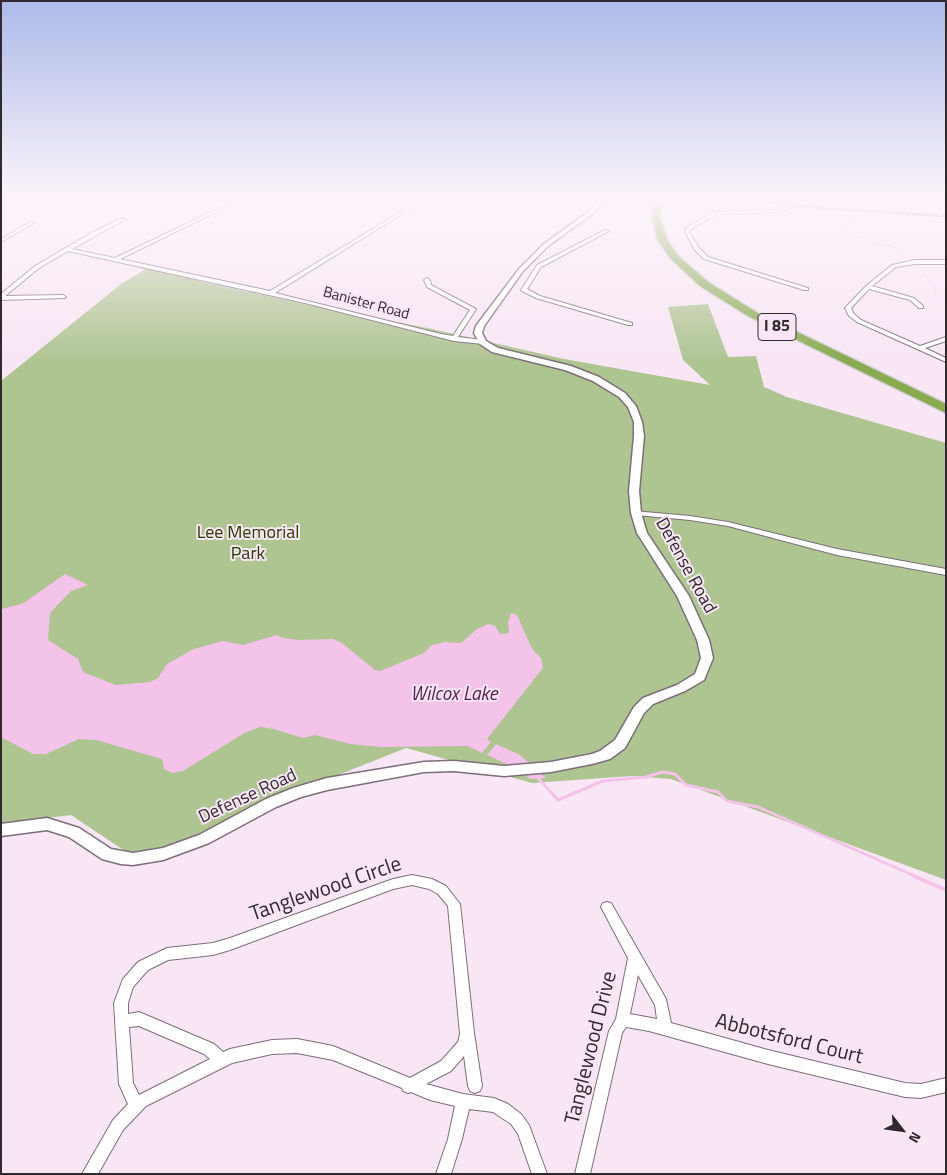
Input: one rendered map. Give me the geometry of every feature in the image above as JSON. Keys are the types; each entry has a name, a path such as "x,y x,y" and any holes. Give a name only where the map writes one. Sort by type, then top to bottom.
{"highway":[{"name":"I 85","path":"672,254 704,284 752,314 946,409"},
{"name":"I 85","path":"684,254 690,262 720,288 763,313 946,402"}],"street":[{"path":"1,297 27,273 59,254"},
{"name":"Banister Road","path":"94,254 271,293 454,338 483,342"},
{"path":"118,258 127,254"},
{"path":"271,293 335,254"},
{"path":"483,342 478,333 480,326 524,267 537,254"},
{"path":"564,254 536,269 524,289 526,293 630,324"},
{"path":"702,254 706,258 806,289"},
{"path":"946,262 915,262 894,266 848,306 851,315 867,324 946,360"},
{"path":"524,267 536,269"},
{"path":"427,280 428,286 473,310 454,338"},
{"path":"868,287 912,299 921,307"},
{"path":"1,297 63,297"},
{"path":"921,348 945,339"},
{"name":"Defense Road","path":"1,830 47,824 74,832 108,854 133,859 148,857 182,849 271,803 298,792 327,784 424,767 454,766 494,771 551,767 592,759 614,750 626,737 639,710 648,701 690,683 700,676 705,667 707,653 693,616 675,581 645,539 636,514 634,491 639,436 635,411 628,400 605,383 584,373 495,350 483,342"},
{"path":"636,514 690,518 728,524 837,552 946,572"},
{"name":"Tanglewood Circle","path":"136,1105 126,1084 121,1003 128,983 143,966 155,959 173,953 213,949 230,944 394,884 412,880 432,884 442,890 454,904 467,1034 475,1086"},
{"name":"Tanglewood Drive","path":"582,1174 616,1031 622,1021 635,958 607,907"},
{"path":"635,958 661,1004 665,1028"},
{"path":"122,1021 140,1019 208,1049 222,1060"},
{"name":"Abbotsford Court","path":"622,1021 627,1020 665,1028 905,1090 921,1091 946,1085"},
{"path":"408,1086 446,1066 463,1046 467,1034"},
{"path":"89,1174 118,1125 136,1105 222,1060 246,1052 297,1046 333,1053 408,1086 462,1101 494,1105 516,1119 524,1130 540,1174"},
{"path":"443,1174 455,1139 462,1101"}],"green space":[{"name":"Lee Memorial Park","path":"149,267 202,282 428,328 564,359 710,385 683,360 668,307 708,304 728,357 756,356 764,387 787,397 946,443 946,880 671,779 632,776 532,783 406,748 313,785 176,854 137,859 71,815 1,824 1,381 121,284"}],"water":[{"name":"Wilcox Lake","path":"65,574 88,585 71,591 50,613 48,640 78,659 83,672 116,685 150,682 158,678 167,664 194,649 223,641 243,645 277,635 283,638 298,640 333,639 342,643 375,670 380,671 424,653 432,645 445,642 461,643 477,629 488,624 495,626 500,634 509,633 508,623 511,613 517,615 532,649 541,658 543,668 487,739 491,742 482,753 468,746 382,747 350,744 315,735 303,738 274,729 260,727 246,732 183,771 173,773 164,769 162,759 96,740 79,739 46,754 33,754 1,737 1,609 22,604"},
{"path":"496,744 520,755 546,778 530,779 511,766 487,755"}],"waterway":[{"path":"901,254 905,259"},
{"path":"922,274 935,286 934,297"},
{"path":"538,778 558,800 603,781 646,777 662,772 675,774 686,785 718,792 727,801 758,807 917,877"},
{"path":"914,876 946,890"}]}
